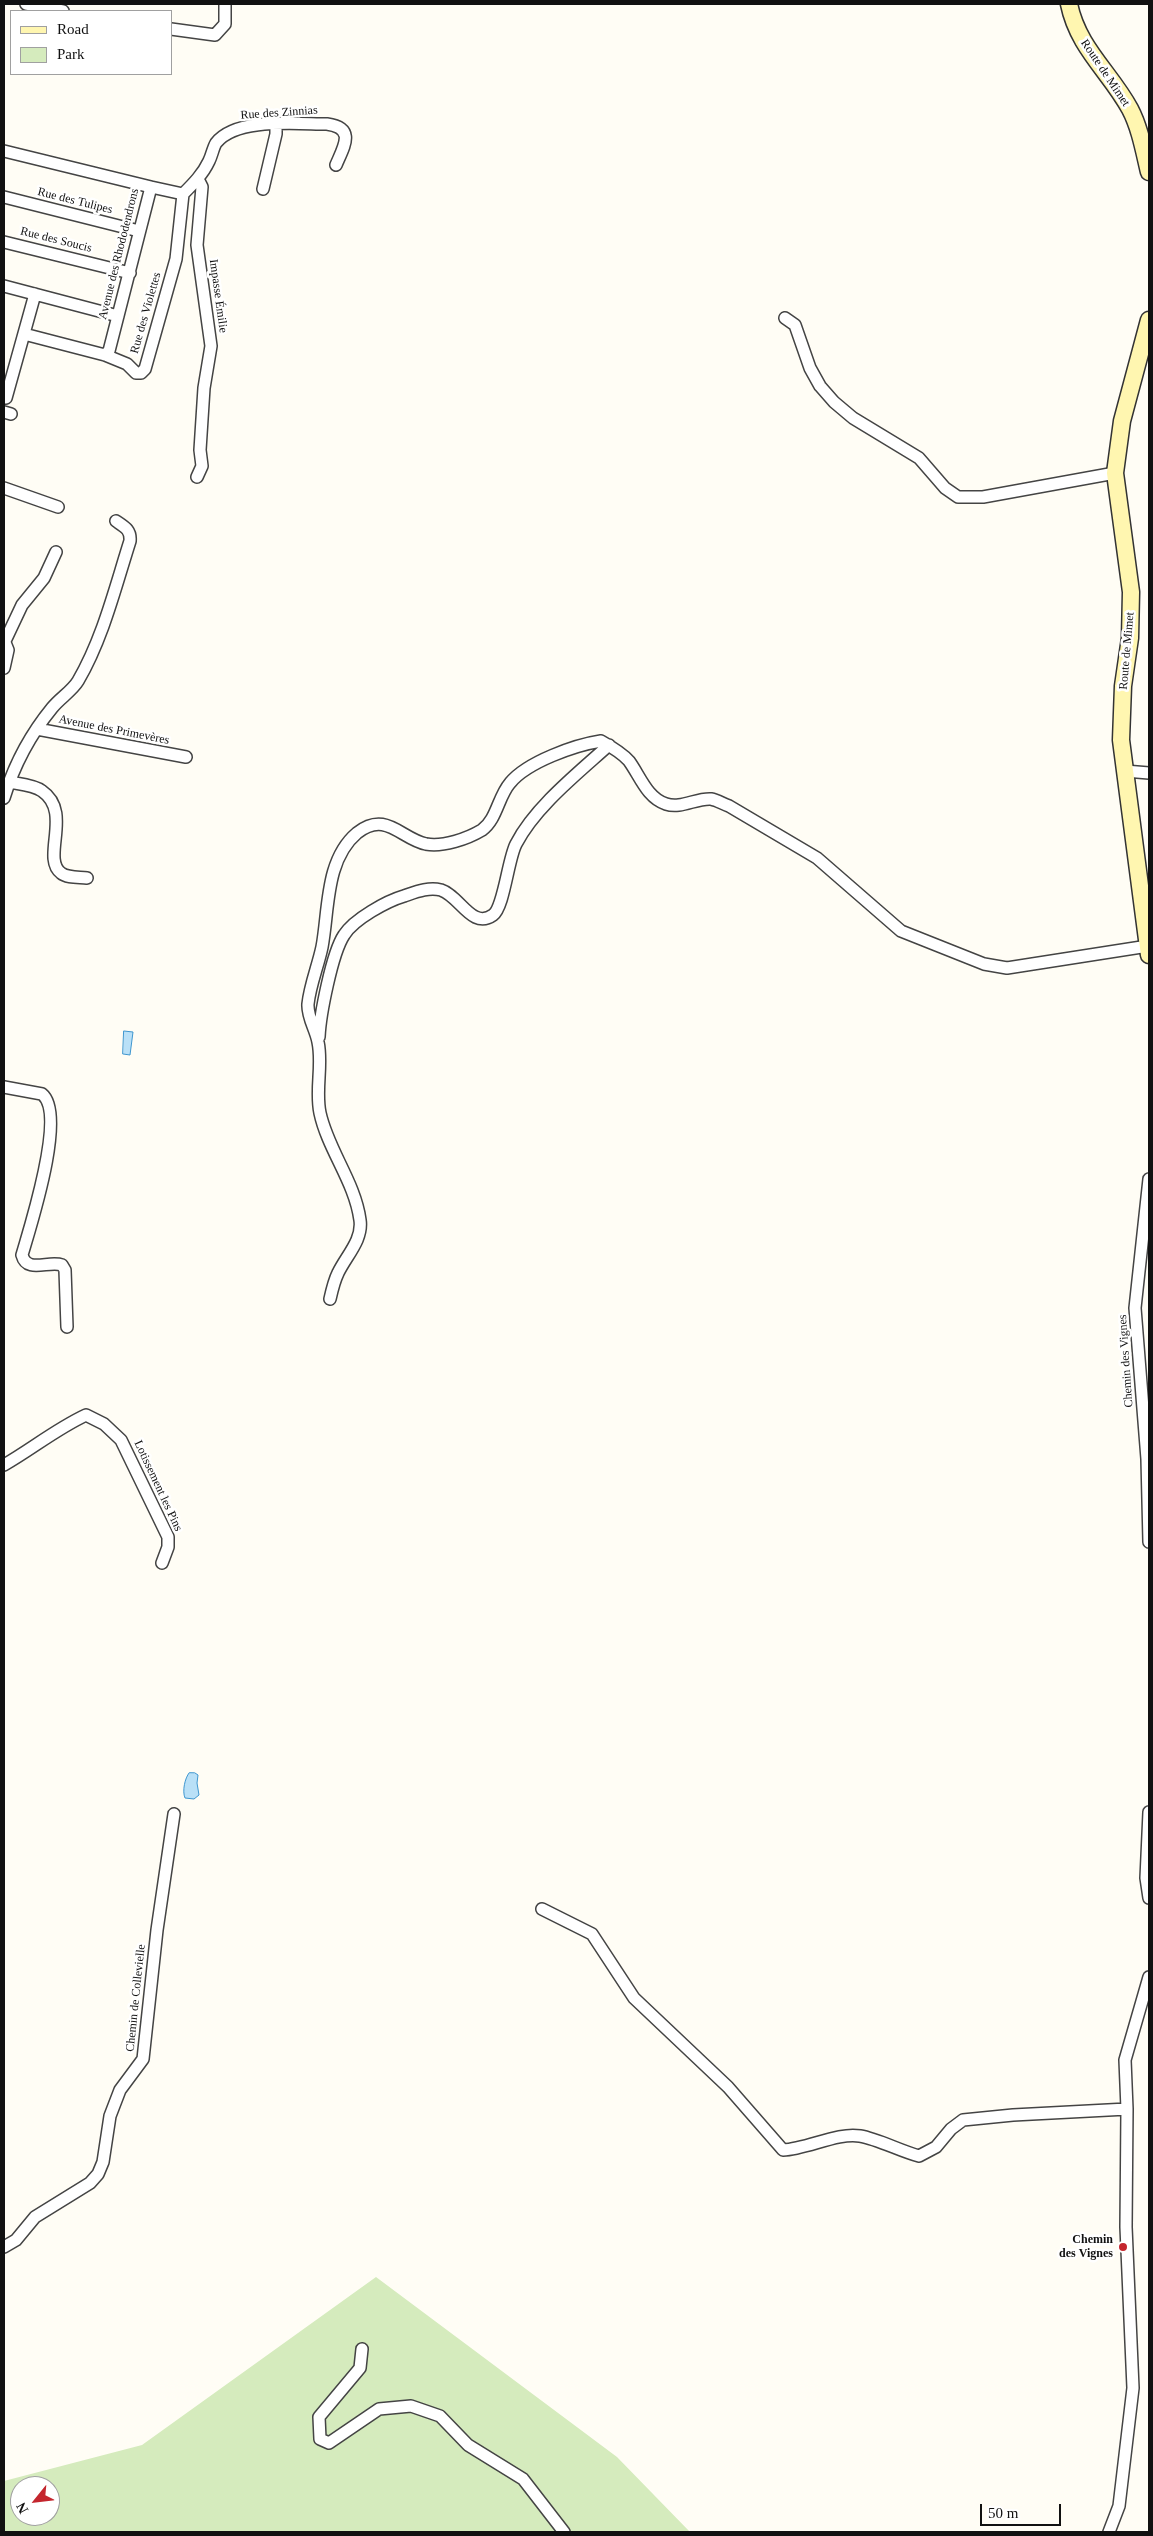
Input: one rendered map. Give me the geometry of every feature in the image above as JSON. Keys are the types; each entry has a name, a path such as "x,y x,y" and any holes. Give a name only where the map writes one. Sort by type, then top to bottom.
{"main road":[{"name":"Route de Mimet","path":"1069,4 1084,44 1130,110 1143,147 1149,172"},
{"name":"Route de Mimet","path":"1148,950 1121,740 1123,686 1130,638 1132,592 1116,473 1122,421 1149,320"}],"street":[{"path":"26,4 58,10"},
{"path":"172,29 215,35 225,24 225,4"},
{"path":"263,189 276,134 276,125"},
{"name":"Rue des Zinnias","path":"183,194 198,179 209,162 216,144 225,135 246,126 339,126 345,132 346,139 336,165"},
{"name":"Avenue des Rhododendrons","path":"4,151 151,187 109,351 105,354"},
{"name":"Impasse Émilie","path":"197,477 202,466 200,450 204,388 211,346 197,244 202,187 198,179"},
{"path":"151,187 183,194"},
{"name":"Rue des Violettes","path":"24,334 105,354 127,364 136,373 141,373 145,369 176,259 183,194"},
{"name":"Rue des Tulipes","path":"4,197 139,231"},
{"name":"Rue des Soucis","path":"4,242 130,273"},
{"path":"4,286 118,316"},
{"path":"6,398 35,294"},
{"path":"785,318 795,325 810,368 820,386 834,402 853,418 919,458 945,488 958,497 983,497 1116,473"},
{"path":"4,488 58,507"},
{"name":"Avenue des Primevères","path":"4,798 19,758 56,703 78,681 99,637 130,541 130,534 127,528 116,521"},
{"path":"4,668 8,656 4,641 22,605 44,578 56,552"},
{"name":"Avenue des Primevères","path":"37,729 186,757"},
{"path":"318,1043 308,1007 311,988 322,947 331,883 340,856 357,834 381,824 396,828 423,844 450,843 482,830 492,819 500,799 510,782 532,767 581,744 601,741 628,760 646,789 658,800 677,806 701,799 714,799 729,806 817,858 901,931 984,964 1007,968 1148,950"},
{"path":"330,1299 338,1271 356,1244 361,1221 354,1196 327,1136 320,1112 318,1043 320,1015 344,934 364,916 397,898 426,889 440,890 452,896 475,918 485,920 495,914 502,902 505,878 515,847 527,823 609,745"},
{"path":"1125,771 1149,773"},
{"path":"9,782 41,790 50,798 56,811 58,825 54,862 62,874 87,878"},
{"path":"4,1087 42,1094 49,1105 49,1156 22,1255 24,1261 30,1265 58,1263 62,1265 65,1270 67,1327"},
{"name":"Chemin des Vignes","path":"1149,1178 1136,1308 1147,1458 1149,1542"},
{"name":"Lotissement les Pins","path":"4,1464 31,1449 50,1434 86,1415 104,1424 121,1440 168,1537 168,1547 162,1563"},
{"path":"1149,1812 1146,1878 1149,1898"},
{"name":"Chemin de Collevielle","path":"4,2247 16,2240 35,2217 90,2183 98,2174 103,2162 110,2116 120,2090 143,2059 157,1930 174,1814"},
{"path":"542,1909 592,1934 634,1998 728,2087 783,2150 797,2149 826,2140 859,2136 919,2156 936,2147 951,2129 963,2120 1013,2115 1127,2109"},
{"path":"1109,2532 1119,2506 1134,2388 1126,2228 1127,2109 1125,2060 1149,1977"},
{"path":"362,2350 360,2368 319,2417 320,2439 330,2443 379,2409 411,2406 440,2416 468,2445 524,2479 564,2532"}],"green space":[{"path":"376,2277 617,2457 690,2532 4,2532 4,2481 10,2479 10,2526 60,2526 60,2476 23,2476 142,2445"}],"water":[{"path":"124,1031 133,1032 130,1055 123,1054"},
{"path":"189,1773 198,1775 199,1795 194,1799 185,1798 186,1778"}],"place":[{"name":"Chemin des Vignes","path":"1123,2247"}]}
